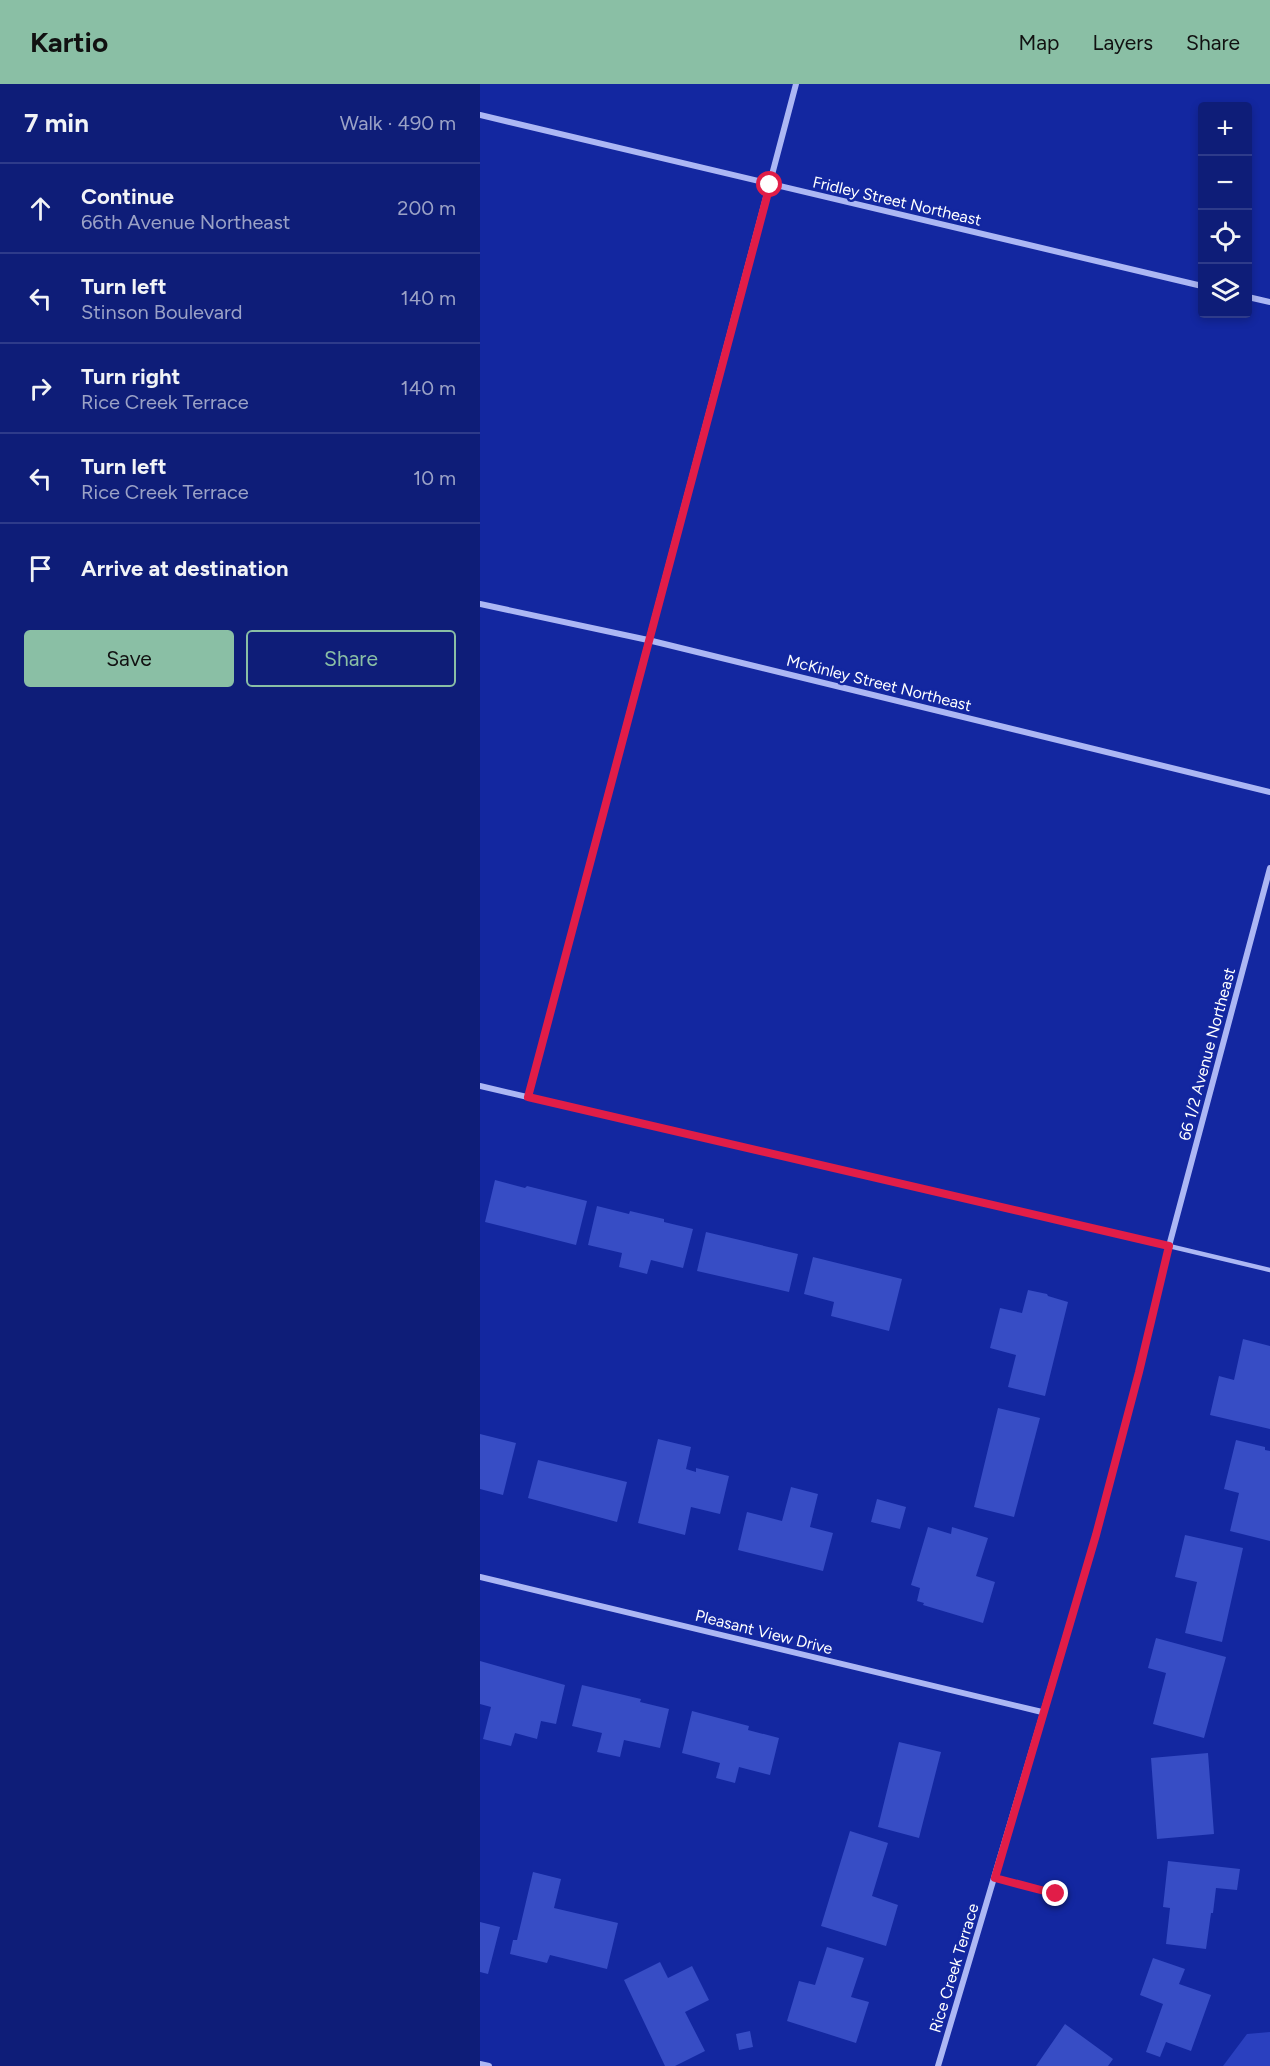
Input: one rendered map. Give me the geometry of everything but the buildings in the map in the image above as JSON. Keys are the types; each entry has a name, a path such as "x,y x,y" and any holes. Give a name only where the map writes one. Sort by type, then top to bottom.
{"street":[{"path":"528,1097 796,84"},
{"name":"Fridley Street Northeast","path":"480,116 1198,285"},
{"path":"1252,298 1270,302"},
{"name":"McKinley Street Northeast","path":"480,604 648,640 1270,792"},
{"name":"66 1/2 Avenue Northeast","path":"1169,1246 1270,868"},
{"path":"480,1086 1169,1246"},
{"name":"Rice Creek Terrace","path":"938,2066 1096,1535 1169,1246"},
{"name":"Pleasant View Drive","path":"480,1577 1042,1713"},
{"path":"995,1878 1056,1894"},
{"path":"480,2064 489,2066"}],"lane":[{"path":"1169,1246 1270,1270"}],"shaded area":[{"path":"1270,2032 1270,2066 1223,2066 1247,2034"}],"route":[{"path":"770,185 528,1097 1169,1246 1096,1535 995,1878 1056,1894"}]}
